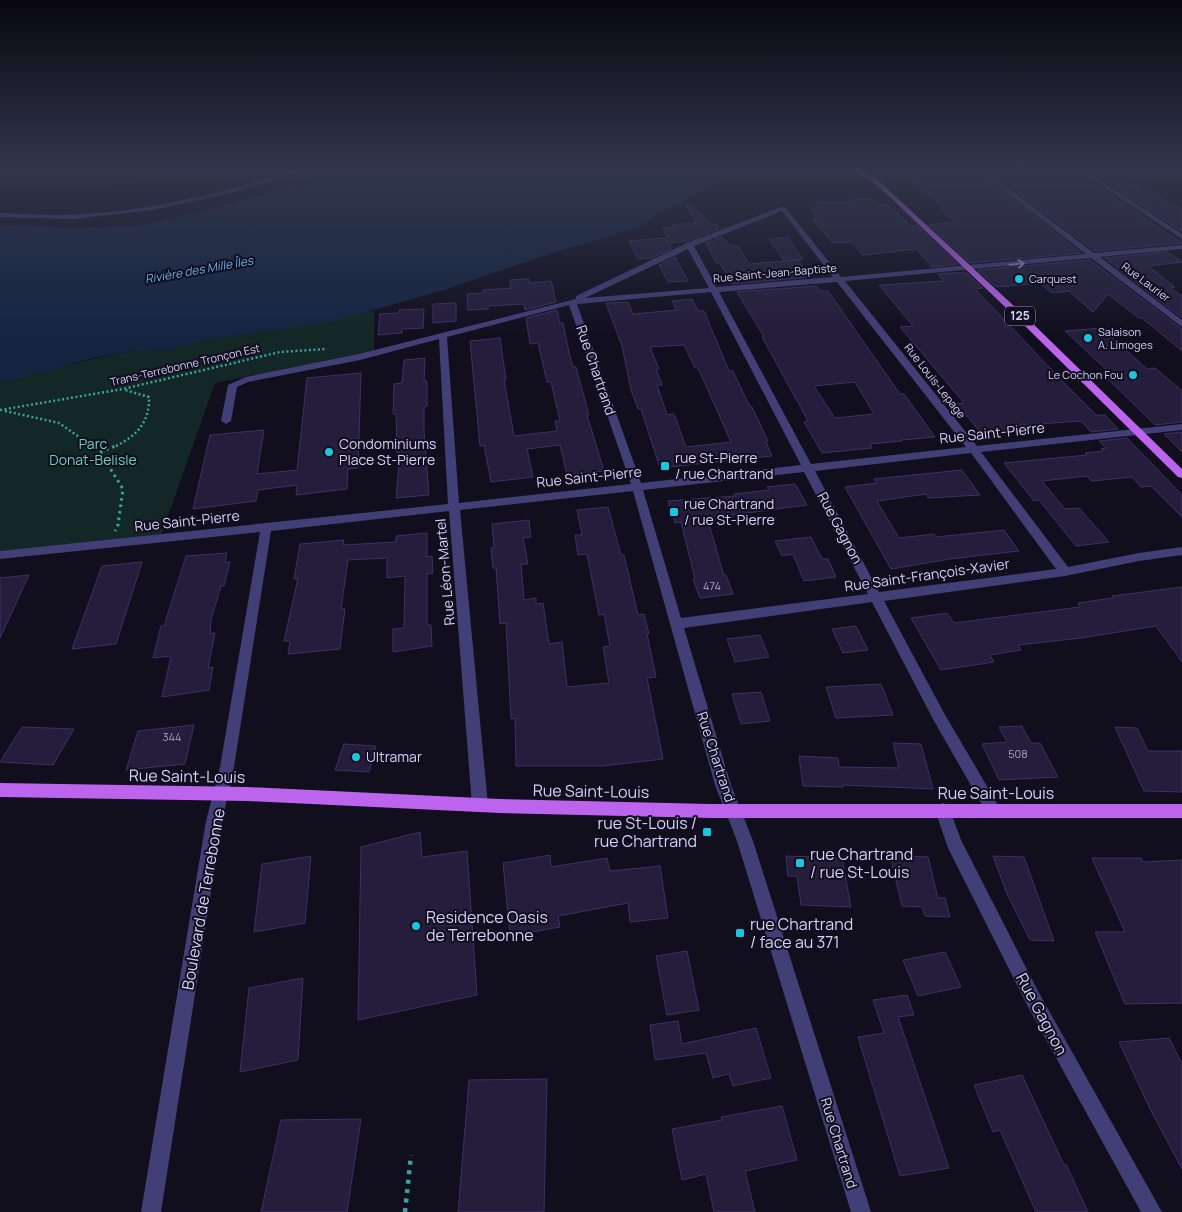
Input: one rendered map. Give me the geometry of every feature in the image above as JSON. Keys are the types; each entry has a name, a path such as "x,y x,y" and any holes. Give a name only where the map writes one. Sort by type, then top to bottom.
{"main road":[{"name":"125","path":"920,224 1026,321 1182,475"},
{"name":"Rue Saint-Louis","path":"0,790 221,794 480,806 733,811 1182,811"}],"street":[{"name":"Rue Louis-Lepage","path":"690,245 744,224"},
{"name":"Rue Louis-Lepage","path":"795,224 974,450 1065,572"},
{"name":"Rue Laurier","path":"1050,224 1182,324"},
{"path":"1163,224 1182,236"},
{"path":"572,302 690,245"},
{"name":"Rue Gagnon","path":"690,245 939,717 993,810"},
{"name":"Rue Saint-Jean-Baptiste","path":"226,421 233,385 246,380 375,353 572,302 968,268 1182,246"},
{"name":"Rue Chartrand","path":"572,302 637,487 722,785 745,841 861,1212"},
{"name":"Rue Léon-Martel","path":"444,336 454,506 480,806"},
{"name":"Rue Saint-Pierre","path":"0,555 266,528 1182,427"},
{"name":"Boulevard de Terrebonne","path":"151,1212 213,830 221,794 266,528"},
{"name":"Rue Saint-François-Xavier","path":"675,624 1065,572 1139,557 1182,551"},
{"name":"Rue Gagnon","path":"942,810 954,843 1033,1000 1152,1212"}],"path":[{"name":"Trans-Terrebonne Tronçon Est","path":"1,410 123,389 280,352 314,349 332,350"},
{"path":"100,452 114,449 134,435 148,417 149,397 123,389"},
{"path":"1,410 59,424 100,452 123,489 118,525 107,545"},
{"path":"405,1212 410,1155"}],"green space":[{"name":"Parc Donat-Belisle","path":"374,311 374,352 215,383 160,539 0,551 0,377 31,373 120,353"}],"water":[{"name":"Rivière des Mille Îles","path":"148,224 645,224 640,227 546,255 444,290 335,321 211,339 167,350 131,351 93,358 0,383 0,225 78,228 138,226"}],"building":[{"path":"718,224 718,229 687,241 670,243 663,228 673,228 672,225"},
{"path":"816,224 917,225 958,264 932,267 916,249 863,255 851,242 833,243"},
{"path":"1044,224 1081,253 970,263 929,225"},
{"path":"1059,224 1153,224 1182,243 1095,251"},
{"path":"1169,224 1182,224 1182,232"},
{"path":"722,237 731,246 738,246 749,264 798,260 810,277 732,284 720,263 716,263 706,243"},
{"path":"787,237 803,259 784,261 769,239"},
{"path":"665,238 671,249 652,258 638,259 629,241"},
{"path":"1167,252 1182,262 1148,266 1175,287 1170,288 1182,296 1182,318 1105,258"},
{"path":"675,257 688,281 668,282 659,265"},
{"path":"1090,260 1182,329 1182,351 1142,318 1139,318 1108,294 1093,312 1069,291 1052,293 1040,283 996,287 978,270"},
{"path":"965,272 983,288 975,289 1067,386 1096,415 1105,415 1118,429 1091,432 1081,421 1010,426 1013,429 980,432 957,404 964,403 900,327 913,326 879,285 944,281 938,274"},
{"path":"529,279 529,283 551,281 556,302 525,310 524,304 488,306 488,309 468,310 467,294 483,293 483,290 511,288 510,280"},
{"path":"816,286 820,291 828,291 900,394 904,394 935,437 870,444 872,448 822,453 804,422 808,421 762,337 764,337 737,292","holes":["855,382 874,414 835,418 814,386"]},
{"path":"692,299 698,311 704,311 729,371 733,371 750,407 752,407 768,441 766,442 772,456 660,468 641,409 638,409 631,390 622,346 606,303 628,302 633,314 677,310 672,301","holes":["684,345 695,368 698,368 731,442 686,447 674,414 667,415 657,385 662,385 656,369 659,369 650,347"]},
{"path":"456,303 456,321 433,323 433,304"},
{"path":"424,309 423,328 402,329 402,333 378,335 380,314 399,313 399,310"},
{"path":"557,310 560,323 563,323 573,367 576,367 589,415 587,415 604,471 567,475 560,445 527,449 533,477 491,482 484,445 480,446 470,341 500,338 506,380 504,380 514,436 557,431 555,421 560,421 551,382 547,382 538,343 530,344 526,318"},
{"path":"1101,328 1147,369 1155,368 1182,391 1182,422 1155,425 1102,373 1109,372 1065,331"},
{"path":"425,358 424,381 427,381 427,406 424,407 424,430 429,495 396,498 400,453 397,453 396,414 393,414 394,384 402,383 404,360"},
{"name":"Condominiums Place St-Pierre","path":"361,373 358,468 348,469 347,489 296,495 297,485 258,490 256,501 193,509 210,435 264,430 257,474 297,470 307,378"},
{"path":"1182,432 1182,452 1164,434"},
{"path":"1127,438 1182,495 1182,517 1151,486 1141,487 1132,477 1092,481 1087,476 1042,481 1065,509 1079,508 1109,542 1076,546 1039,500 1034,501 1004,463 1087,455 1085,453 1103,451 1101,449 1106,448 1099,441"},
{"path":"962,470 980,495 928,498 926,494 877,501 899,538 934,534 936,537 1004,530 1019,551 950,559 891,569 845,487 877,483 874,479"},
{"path":"795,484 807,505 732,515 735,521 709,524 724,576 726,575 733,594 700,598 693,579 695,579 681,522 675,523 668,501 735,496 734,494 769,490 767,487"},
{"path":"608,507 621,555 624,555 638,615 644,614 649,634 647,634 656,677 647,678 663,759 602,766 516,766 515,718 511,719 506,623 500,624 496,568 493,568 491,548 494,548 492,524 529,520 531,537 523,538 528,564 521,564 524,600 536,598 536,604 543,603 549,644 562,642 567,687 609,683 603,647 610,646 604,614 599,615 587,554 578,555 575,535 582,535 577,510"},
{"path":"427,533 427,557 432,556 433,573 427,574 427,625 431,625 432,646 393,652 393,629 404,628 405,576 387,578 387,558 348,560 341,609 345,609 340,649 288,654 290,641 284,641 298,578 294,579 300,544 344,540 343,545 396,542 396,536"},
{"path":"811,537 822,559 828,559 836,577 804,581 793,554 782,556 775,541"},
{"path":"227,553 225,562 230,562 224,586 221,586 211,620 210,634 215,633 208,668 213,667 209,690 162,697 171,656 153,658 161,626 164,626 186,556"},
{"path":"142,562 116,644 72,649 102,566"},
{"path":"29,575 0,638 0,578"},
{"path":"1182,587 1182,662 1156,626 1081,638 1018,645 1021,650 990,655 994,662 941,670 911,618 947,613 954,623 1080,607 1078,603 1113,598 1112,596"},
{"path":"856,626 868,650 843,653 832,629"},
{"path":"760,635 769,657 735,662 727,639"},
{"path":"881,684 893,715 836,718 826,687"},
{"path":"761,692 770,721 741,724 732,694"},
{"path":"194,725 185,764 126,770 138,731"},
{"path":"1022,726 1031,743 1040,743 1058,777 999,780 982,744 1007,742 999,727"},
{"path":"22,727 74,729 53,765 0,762"},
{"path":"1115,727 1137,728 1148,751 1182,751 1182,792 1144,791"},
{"path":"893,743 921,744 933,789 843,785 843,787 803,786 799,756 838,758 839,767 899,768"},
{"path":"344,744 376,746 369,772 335,770"},
{"name":"Residence Oasis de Terrebonne","path":"420,832 422,857 467,851 477,995 358,1020 361,847"},
{"path":"550,855 551,867 607,858 610,871 660,866 668,918 630,922 628,903 558,916 560,927 510,936 503,863"},
{"path":"890,855 928,857 938,898 945,898 950,917 925,916 922,907 902,906"},
{"path":"311,856 305,923 254,932 262,864"},
{"path":"786,856 842,858 851,907 801,905 797,876 788,876"},
{"path":"993,856 1024,857 1054,941 1030,940 1007,894"},
{"path":"1092,858 1141,858 1143,862 1182,860 1182,1003 1125,1004 1095,932 1125,932"},
{"path":"687,951 699,1010 667,1015 656,956"},
{"path":"945,952 961,987 918,996 903,960"},
{"path":"303,978 298,1060 240,1072 249,988"},
{"path":"907,995 914,1015 898,1017 949,1168 900,1176 858,1037 884,1033 873,1000"},
{"path":"678,1021 682,1044 756,1028 771,1078 733,1086 729,1074 713,1078 706,1053 655,1060 650,1025"},
{"path":"1169,1038 1182,1064 1182,1169 1149,1107 1119,1042"},
{"path":"1022,1075 1088,1212 1036,1212 1000,1130 993,1132 974,1085"},
{"path":"547,1079 544,1212 458,1212 469,1080"},
{"path":"782,1106 797,1160 745,1171 755,1212 714,1212 706,1174 682,1180 672,1129 722,1120 721,1117"},
{"path":"361,1119 347,1212 261,1212 281,1120"}],"place":[{"name":"Carquest","path":"1019,279"},
{"name":"Salaison A. Limoges","path":"1088,338"},
{"name":"Le Cochon Fou","path":"1133,375"},
{"name":"Condominiums Place St-Pierre","path":"329,452"},
{"name":"rue St-Pierre / rue Chartrand","path":"665,466"},
{"name":"rue Chartrand / rue St-Pierre","path":"674,512"},
{"name":"Ultramar","path":"356,757"},
{"name":"rue St-Louis / rue Chartrand","path":"707,832"},
{"name":"rue Chartrand / rue St-Louis","path":"800,863"},
{"name":"Residence Oasis de Terrebonne","path":"416,926"},
{"name":"rue Chartrand / face au 371","path":"740,933"}]}
